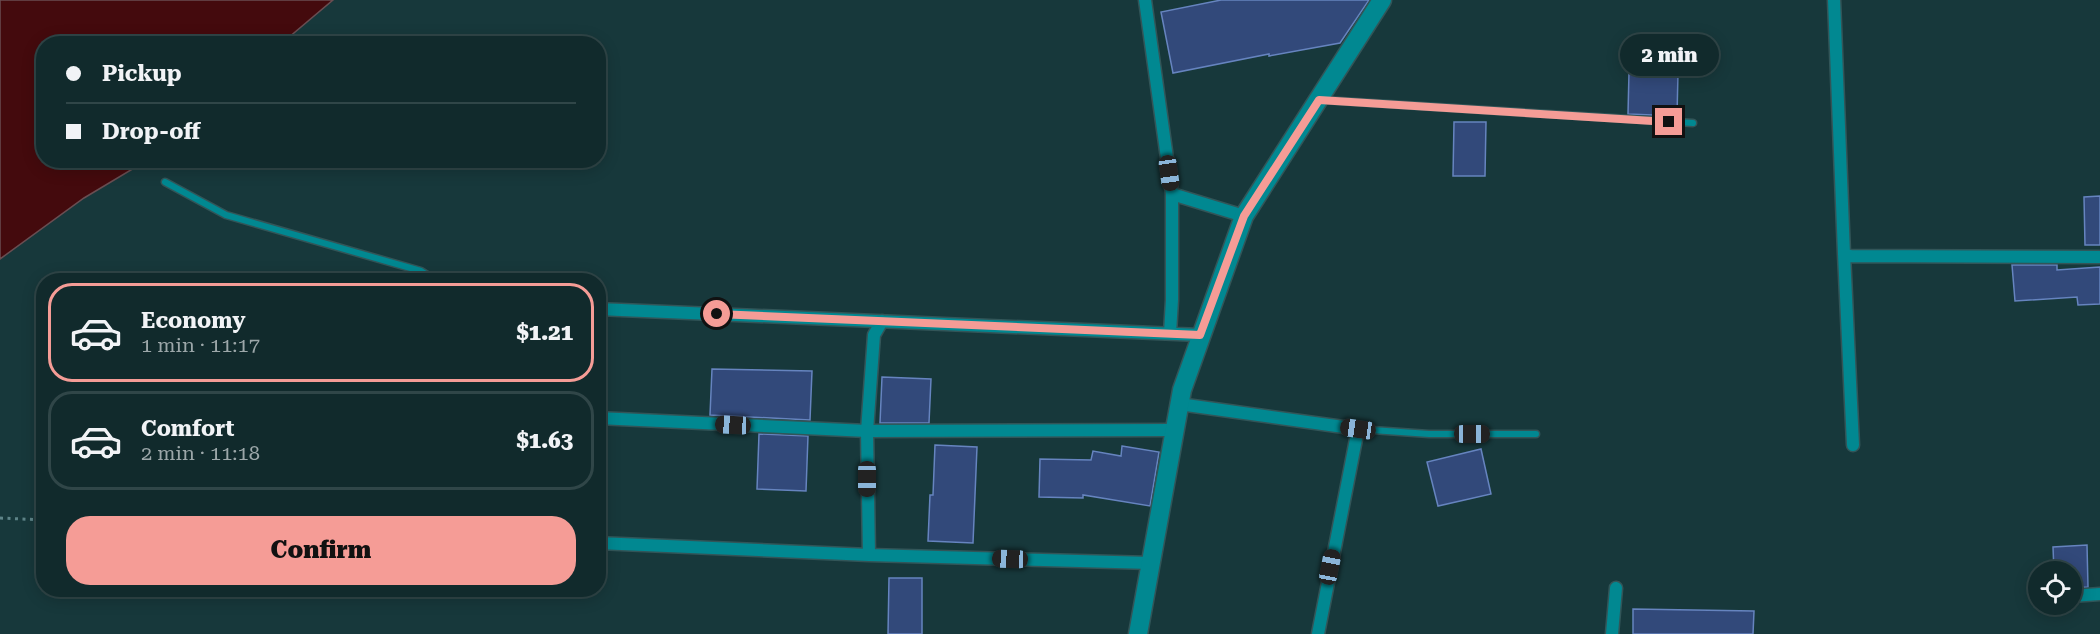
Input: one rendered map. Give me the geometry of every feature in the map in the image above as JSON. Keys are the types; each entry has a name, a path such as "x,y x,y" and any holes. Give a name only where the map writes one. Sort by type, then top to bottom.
{"main road":[{"path":"1137,634 1179,404 1200,335 1244,216 1382,0"}],"street":[{"path":"1145,0 1172,194 1170,333"},
{"path":"1834,0 1853,445"},
{"path":"1172,194 1244,216"},
{"path":"1844,254 1850,256 2100,257"},
{"path":"606,309 1200,335"},
{"path":"869,555 867,431 874,335 882,321"},
{"path":"1179,404 1358,429 1318,634"},
{"path":"606,418 867,431 1174,430"},
{"path":"606,543 869,555 1151,563"},
{"path":"1612,634 1616,588"},
{"path":"2082,595 2100,594"}],"lane":[{"path":"1319,100 1693,123"},
{"path":"165,182 226,215 424,273"},
{"path":"1358,429 1428,435 1536,434"}],"path":[{"path":"0,518 36,520"}],"shaded area":[{"path":"0,0 333,0 290,36 36,36 36,168 134,168 84,198 0,259"}],"building":[{"path":"1221,0 1369,0 1340,43 1173,73 1161,12"},
{"path":"1629,72 1678,73 1677,116 1628,114"},
{"path":"1454,122 1486,122 1485,176 1453,176"},
{"path":"2100,196 2100,245 2085,245 2084,197"},
{"path":"2012,265 2057,265 2057,270 2100,267 2100,304 2078,305 2077,297 2015,301"},
{"path":"712,369 812,371 810,420 710,415"},
{"path":"882,377 931,379 929,423 880,423"},
{"path":"759,434 808,436 806,491 757,489"},
{"path":"935,445 977,447 973,543 928,541"},
{"path":"1122,446 1159,452 1150,506 1083,495 1083,498 1039,497 1040,459 1091,460 1093,451 1121,456"},
{"path":"1481,449 1491,494 1438,506 1427,462"},
{"path":"2087,545 2088,587 2082,587 2082,561 2054,561 2053,547"},
{"path":"889,578 922,578 922,634 888,634"},
{"path":"1633,609 1754,611 1753,634 1633,634"}],"route":[{"path":"717,314 1200,335 1244,216 1319,100 1669,122"}]}
